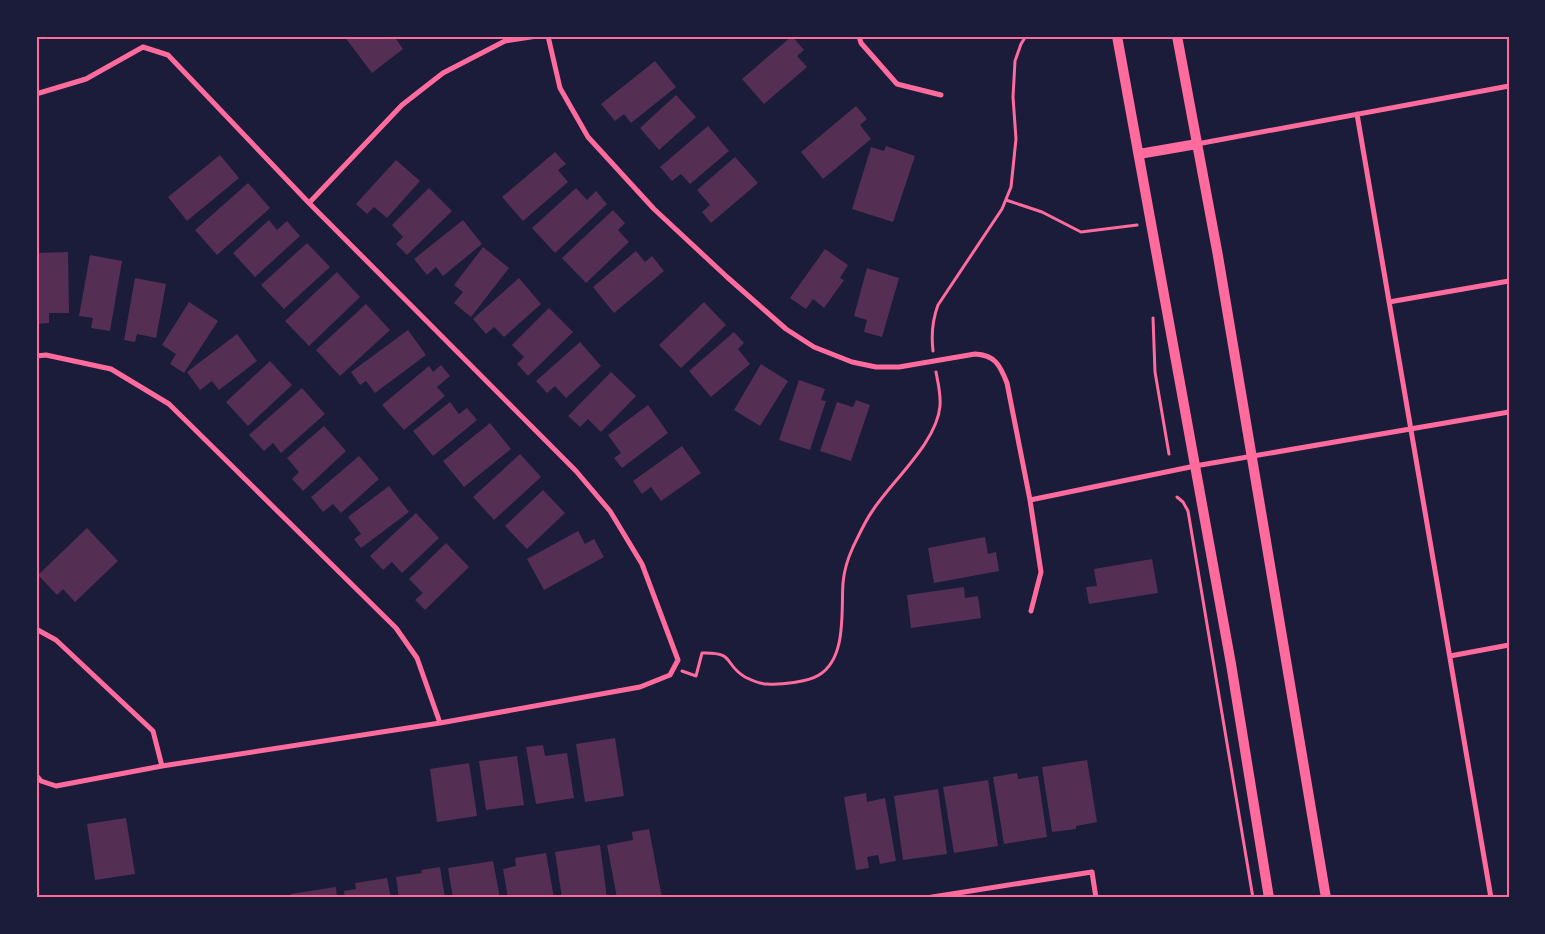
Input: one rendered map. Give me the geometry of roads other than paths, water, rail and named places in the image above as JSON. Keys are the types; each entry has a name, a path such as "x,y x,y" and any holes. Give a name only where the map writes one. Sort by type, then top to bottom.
{"main road":[{"path":"1117,36 1231,664 1269,898"},
{"path":"1177,36 1252,456 1326,898"},
{"path":"1139,154 1197,144"}],"street":[{"path":"309,203 402,105 443,73 506,41 536,36"},
{"path":"548,36 560,88 588,137 654,209 786,328 814,347 852,362 876,367 899,367 975,354 985,354 992,358 1002,370 1007,383 1030,500 1041,572 1032,611"},
{"path":"859,36 861,43 897,84 941,95"},
{"path":"36,94 86,79 143,47 168,55 309,203 576,471 610,512 642,564 678,660 670,676 640,687 440,723 162,766 56,786 41,781 36,775"},
{"path":"1197,144 1509,86"},
{"path":"1357,114 1491,898"},
{"path":"1390,302 1509,281"},
{"path":"36,356 46,355 111,369 169,404 396,628 417,658 440,723"},
{"path":"1030,500 1195,466 1509,412"},
{"path":"36,629 56,640 153,731 162,766"},
{"path":"1450,656 1509,645"},
{"path":"926,898 1092,872 1096,898"}]}
